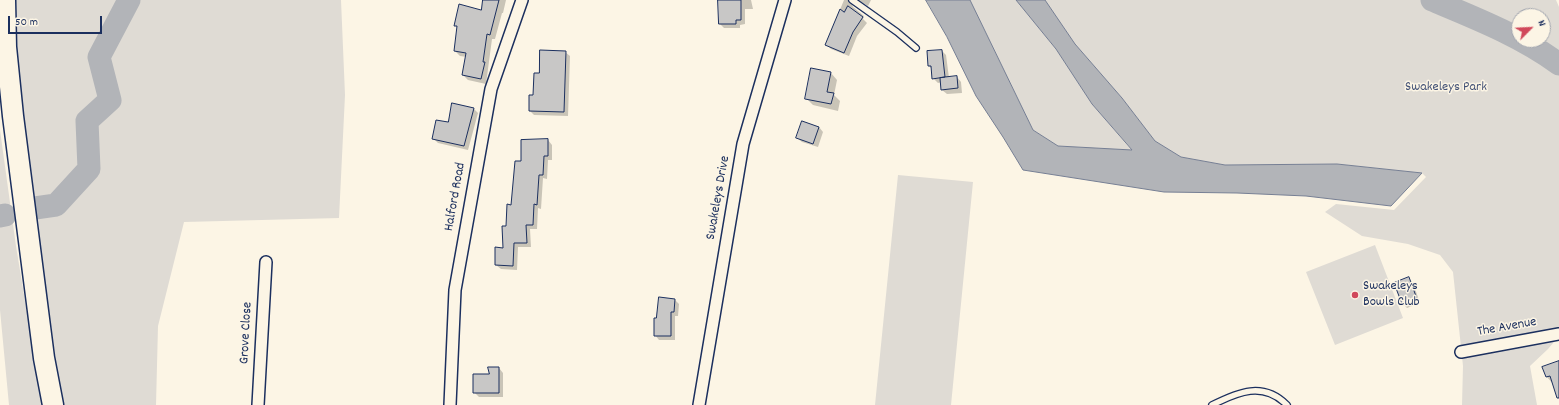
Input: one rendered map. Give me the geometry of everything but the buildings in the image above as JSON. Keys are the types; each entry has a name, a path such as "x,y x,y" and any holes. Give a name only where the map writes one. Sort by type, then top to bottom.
{"highway":[{"path":"5,0 6,47 13,116 44,358 53,405"}],"street":[{"name":"Halford Road","path":"450,405 454,290 492,89 522,0"},
{"name":"Swakeleys Drive","path":"699,405 743,144 785,0"},
{"name":"Grove Close","path":"258,405 266,262"},
{"name":"The Avenue","path":"1461,352 1559,334"}],"lane":[{"path":"852,0 897,32 916,48"},
{"path":"1212,405 1234,394 1254,390 1272,393 1287,405"}],"green space":[{"path":"16,0 341,0 345,95 339,218 184,222 158,326 156,405 62,405 25,139 17,56"},
{"path":"970,0 1016,0 1056,49 1092,104 1132,151 1058,146 1033,130"},
{"name":"Swakeleys Park","path":"1045,0 1556,0 1559,7 1559,336 1530,366 1537,405 1462,405 1463,366 1453,272 1440,255 1408,244 1362,236 1325,212 1336,204 1394,210 1426,177 1422,173 1337,164 1225,165 1181,157 1155,141 1122,98 1075,44"},
{"path":"0,130 16,246 42,405 9,405 0,310"},
{"path":"898,175 973,182 951,405 875,405"},
{"name":"Swakeleys Bowls Club","path":"1375,245 1403,318 1335,345 1306,272"}],"shaded area":[{"path":"926,0 970,0 1033,130 1058,146 1132,150 1092,104 1056,49 1016,0 1045,0 1075,44 1122,98 1155,141 1181,157 1225,165 1337,164 1422,173 1391,206 1306,196 1164,192 1023,170 976,96 947,37"}],"waterway":[{"path":"28,209 56,205 89,169 87,121 110,100 99,57 129,0"},
{"path":"1432,0 1513,36 1559,64"},
{"path":"0,216 5,215"}],"place":[{"name":"Swakeleys Bowls Club","path":"1355,295"}]}
